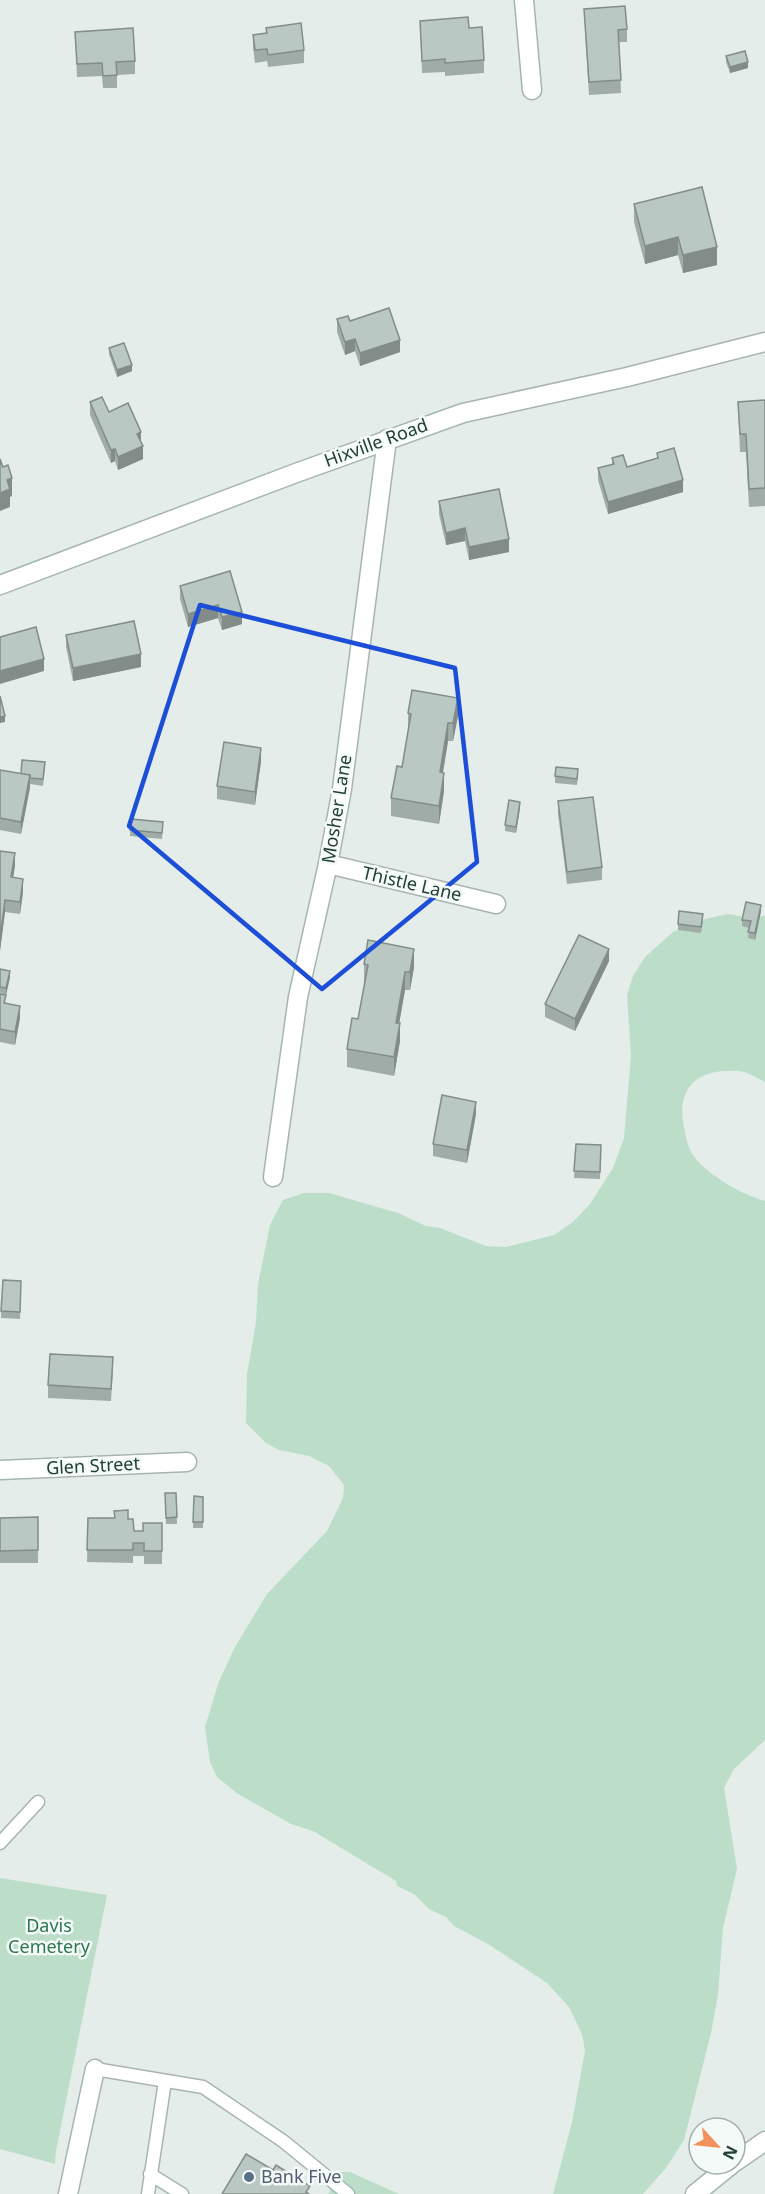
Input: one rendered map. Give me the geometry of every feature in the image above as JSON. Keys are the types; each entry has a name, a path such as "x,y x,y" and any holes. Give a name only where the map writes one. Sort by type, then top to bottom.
{"street":[{"path":"525,0 532,90"},
{"name":"Hixville Road","path":"0,585 463,413 518,399 627,377 765,342"},
{"name":"Mosher Lane","path":"273,1177 298,997 328,864 345,767 387,440"},
{"name":"Thistle Lane","path":"328,864 496,904"},
{"name":"Glen Street","path":"0,1470 187,1462"},
{"path":"68,2194 94,2069"},
{"path":"747,2154 765,2141"},
{"path":"695,2194 718,2176"}],"lane":[{"path":"0,1843 38,1802"},
{"path":"94,2069 203,2087 283,2141 348,2194"},
{"path":"149,2185 165,2081"},
{"path":"149,2185 160,2194"},
{"path":"149,2185 182,2194"}],"highlighted area":[{"path":"200,605 455,668 477,862 322,989 129,826"}],"green space":[{"path":"728,914 745,917 765,916 765,1082 740,1071 714,1072 695,1081 689,1087 685,1095 682,1115 689,1147 695,1158 709,1172 727,1184 765,1201 765,1740 734,1769 724,1788 737,1869 723,1928 718,1995 711,2033 690,2116 687,2116 684,2140 666,2168 643,2194 553,2194 572,2122 585,2051 582,2034 569,2007 547,1983 488,1944 454,1926 446,1917 429,1909 414,1894 397,1886 396,1881 313,1831 291,1824 238,1794 217,1777 210,1762 205,1727 219,1681 235,1647 267,1594 327,1531 343,1498 344,1485 329,1466 309,1456 279,1450 266,1443 246,1423 247,1374 256,1322 258,1284 270,1225 283,1200 304,1193 329,1193 398,1213 426,1226 440,1228 486,1246 506,1247 554,1235 573,1222 590,1204 613,1168 624,1138 631,1055 627,995 633,976 645,957 673,932 705,919"},
{"name":"Davis Cemetery","path":"0,1878 107,1895 55,2164 0,2149"},
{"path":"341,2172 350,2172 399,2194 328,2194"}],"building":[{"path":"625,6 627,29 618,30 621,80 589,82 584,9"},
{"path":"468,17 469,28 482,27 484,60 445,63 445,59 422,61 420,21"},
{"path":"301,23 304,50 268,55 267,49 255,50 253,35 267,33 266,28"},
{"path":"133,28 135,61 116,62 117,75 103,76 102,63 77,64 75,32"},
{"path":"745,51 748,62 730,67 726,56"},
{"path":"702,187 717,247 683,255 678,237 645,246 634,204"},
{"path":"389,308 400,340 360,353 355,339 345,342 337,319 348,316 350,321"},
{"path":"124,343 132,365 117,370 109,348"},
{"path":"102,397 109,412 128,403 141,432 137,434 143,446 118,457 115,449 111,450 90,402"},
{"path":"765,400 765,488 749,489 746,434 740,434 738,402"},
{"path":"674,448 683,480 608,502 598,468 614,464 612,458 623,455 627,467 658,458 657,453"},
{"path":"0,459 3,467 8,465 12,478 7,480 10,489 0,493"},
{"path":"499,489 509,539 469,547 465,528 446,533 439,501"},
{"path":"230,571 242,612 222,617 218,605 188,614 180,586"},
{"path":"134,621 141,654 73,668 66,635"},
{"path":"36,627 44,659 0,671 0,637"},
{"path":"412,690 458,698 453,723 448,723 440,772 444,773 439,806 391,798 397,766 402,767 411,714 408,713"},
{"path":"0,696 5,716 0,717"},
{"path":"224,742 261,748 255,792 217,786"},
{"path":"22,760 45,762 43,779 30,778 30,775 21,774"},
{"path":"556,767 578,769 577,779 555,776"},
{"path":"0,770 30,775 21,822 0,818"},
{"path":"593,797 602,867 567,872 558,801"},
{"path":"509,800 520,802 516,827 505,825"},
{"path":"131,819 163,822 162,833 130,830"},
{"path":"0,851 15,853 11,877 23,879 20,902 5,900 0,938"},
{"path":"746,902 761,905 755,933 748,932 751,921 742,920"},
{"path":"679,911 703,914 701,927 678,924"},
{"path":"579,935 609,949 575,1019 545,1004"},
{"path":"368,940 414,949 410,972 405,972 396,1023 400,1023 394,1057 347,1049 352,1018 358,1019 368,965 364,964"},
{"path":"0,969 10,971 6,988 0,987"},
{"path":"0,994 6,995 4,1003 20,1006 15,1032 0,1029"},
{"path":"442,1095 476,1102 467,1150 433,1144"},
{"path":"576,1144 601,1145 600,1172 574,1171"},
{"path":"3,1280 21,1281 20,1312 1,1311"},
{"path":"50,1354 113,1357 111,1389 48,1385"},
{"path":"165,1493 176,1493 177,1517 166,1518"},
{"path":"194,1496 203,1497 203,1522 193,1522"},
{"path":"128,1510 128,1519 133,1519 134,1531 143,1531 143,1523 162,1523 162,1551 144,1551 144,1543 133,1543 133,1550 87,1550 88,1518 115,1518 114,1511"},
{"path":"38,1517 38,1550 0,1551 0,1518"},
{"path":"246,2154 273,2170 276,2165 310,2186 306,2192 309,2194 222,2194"}],"place":[{"name":"Bank Five","path":"249,2177"}]}
